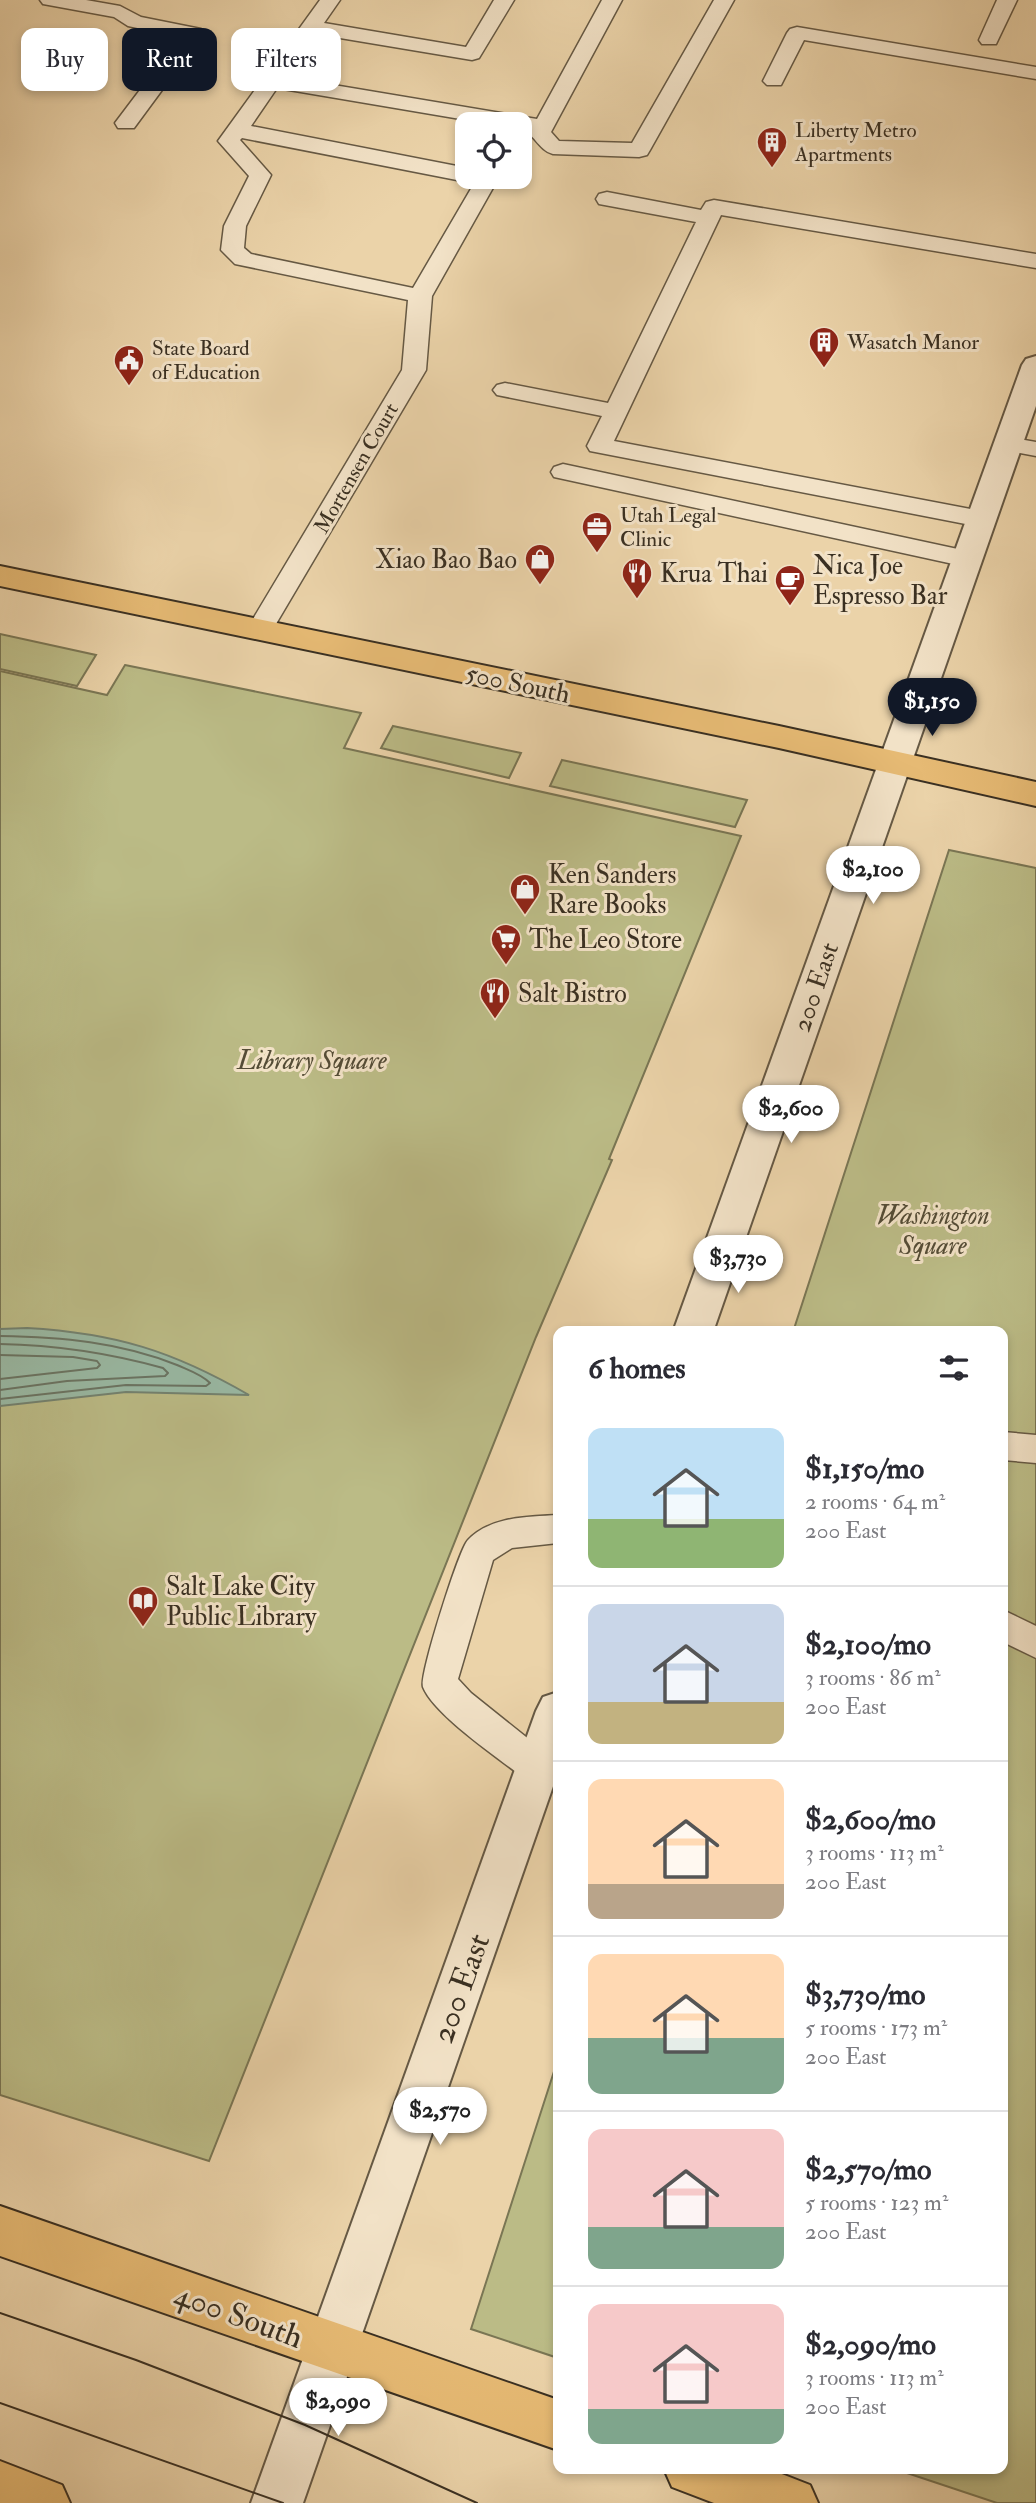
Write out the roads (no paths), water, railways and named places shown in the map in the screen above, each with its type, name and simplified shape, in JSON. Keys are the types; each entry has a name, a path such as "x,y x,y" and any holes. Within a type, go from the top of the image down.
{"main road":[{"name":"500 South","path":"0,576 895,762 1036,794"},
{"name":"400 South","path":"0,2231 332,2349 553,2423"},
{"path":"705,2474 792,2503"},
{"path":"0,2487 44,2503"}],"street":[{"name":"200 East","path":"695,1326 981,519 1022,446 1036,365"},
{"name":"200 East","path":"277,2503 553,1725"}],"lane":[{"path":"50,0 120,12 135,22 194,33 126,123"},
{"path":"330,0 311,27 472,54 504,0"},
{"path":"540,134 612,0"},
{"path":"327,91 533,125 553,148 639,150 724,0"},
{"path":"989,40 1007,0"},
{"path":"774,81 797,33 1036,73"},
{"path":"265,91 229,141 260,176 235,226 232,250 243,259 420,296 481,189"},
{"path":"237,130 455,173"},
{"path":"607,199 709,218"},
{"path":"981,519 599,446 714,207 1036,261"},
{"name":"Mortensen Court","path":"260,629 414,370 420,296"},
{"path":"505,390 616,412"},
{"path":"563,472 967,559"},
{"path":"1008,1446 1036,1449"},
{"path":"538,1768 458,1704 439,1683 444,1655 480,1551 505,1534 553,1529"},
{"path":"1008,1628 1036,1643"}],"water":[{"path":"27,1328 88,1334 142,1347 195,1367 249,1395 126,1392 0,1406 0,1329"}],"tram line":[{"path":"0,2313 136,2360 305,2425 477,2503"},
{"path":"0,2403 283,2503"}],"place":[{"name":"Liberty Metro Apartments","path":"772,169"},
{"name":"Wasatch Manor","path":"824,369"},
{"name":"State Board of Education","path":"129,387"},
{"name":"Utah Legal Clinic","path":"597,554"},
{"name":"Xiao Bao Bao","path":"540,586"},
{"name":"Krua Thai","path":"637,600"},
{"name":"Nica Joe Espresso Bar","path":"790,607"},
{"name":"Ken Sanders Rare Books","path":"525,916"},
{"name":"The Leo Store","path":"506,966"},
{"name":"Salt Bistro","path":"495,1020"},
{"name":"Salt Lake City Public Library","path":"143,1628"}],"park label":[{"name":"Library Square","path":"312,1060"},
{"name":"Washington Square","path":"933,1230"}]}
